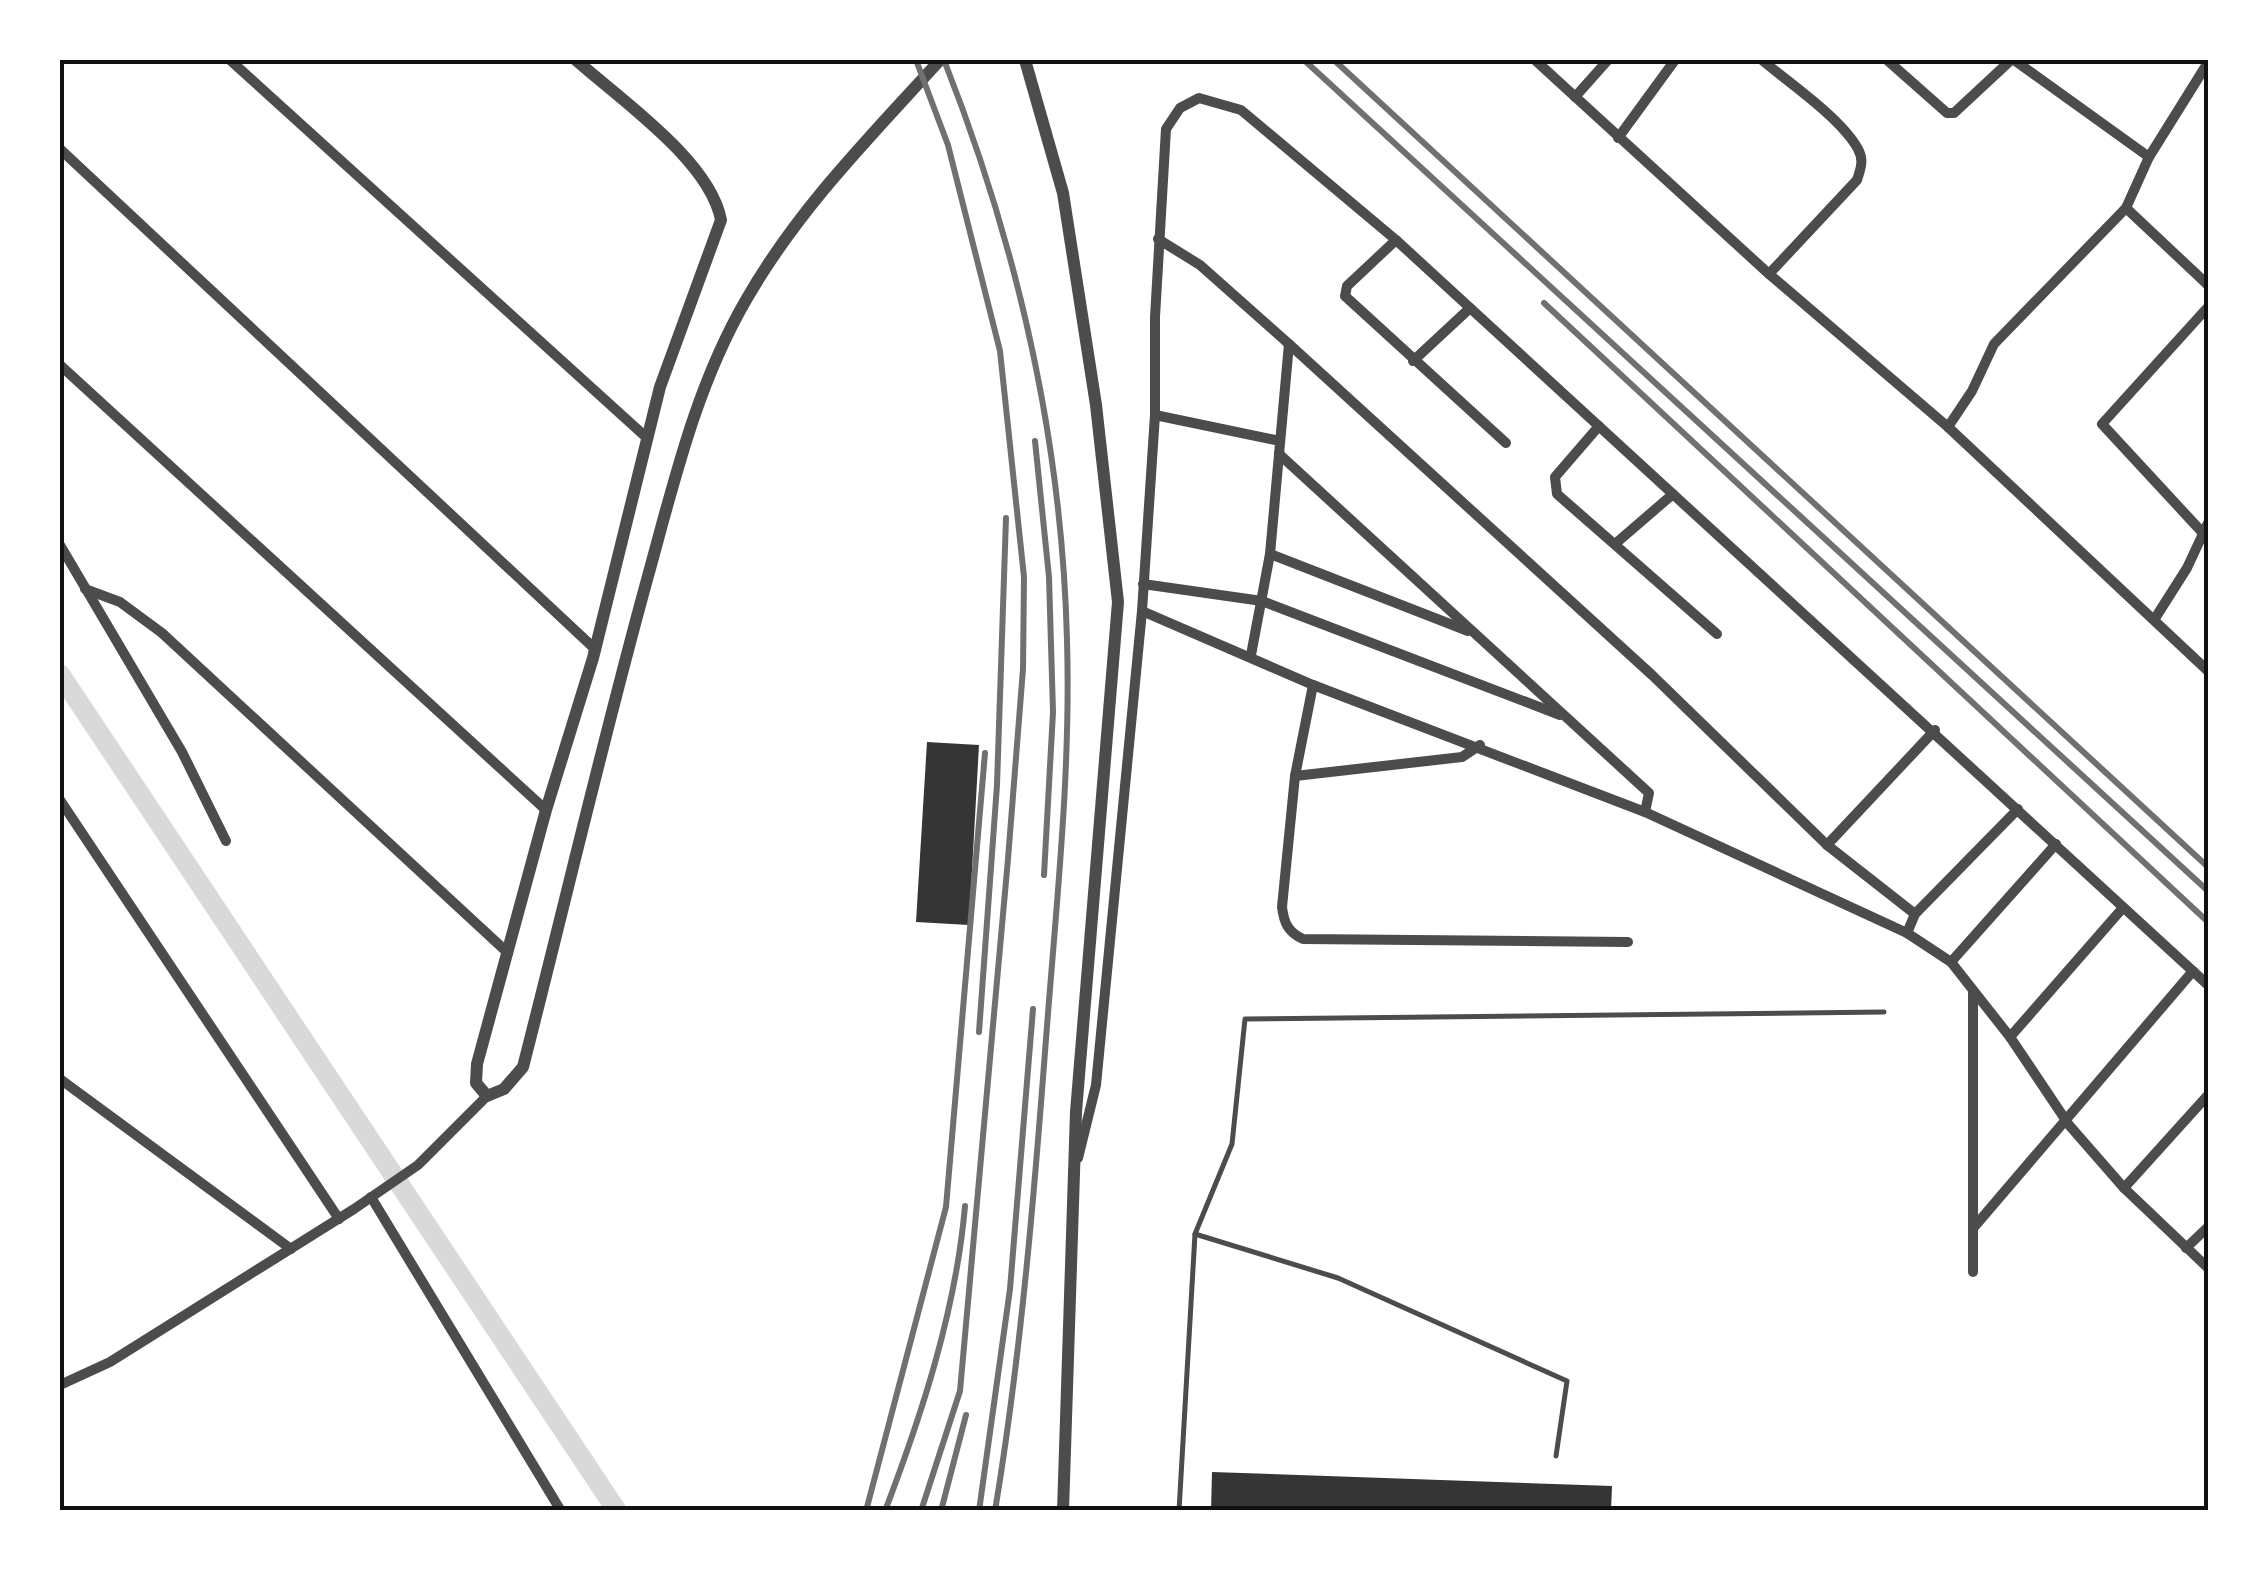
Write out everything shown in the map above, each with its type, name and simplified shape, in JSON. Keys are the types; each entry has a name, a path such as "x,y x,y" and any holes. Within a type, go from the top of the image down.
{"street":[{"path":"230,60 647,438"},
{"path":"488,1096 476,1083 477,1064 546,810 595,649 660,387 721,220 717,198 701,174 576,60"},
{"path":"60,1386 110,1362 385,1188 488,1096 504,1090 523,1066 621,673 692,417 715,360 776,250 812,200 940,60"},
{"path":"1025,60 1062,193 1096,406 1118,602 1074,1175 1062,1511"},
{"path":"1535,60 1769,274 1948,427 2208,670"},
{"path":"1575,98 1608,60"},
{"path":"1618,138 1674,60"},
{"path":"1762,60 1838,126 1858,148 1862,164 1857,180 1769,274"},
{"path":"1887,60 1947,113 1954,113 2013,60 2149,157"},
{"path":"1948,427 1972,392 1994,344 2126,208 2149,157 2206,63"},
{"path":"1074,1175 1096,1085 1142,610 1155,415 1158,240 1166,130 1180,108 1199,98 1241,110 1396,240 1936,730 2122,910 2208,985"},
{"path":"60,149 595,649"},
{"path":"2126,208 2208,286"},
{"path":"1158,240 1200,266 1289,344 1652,674 1827,845 1915,914"},
{"path":"1396,240 1347,286 1345,296 1506,443"},
{"path":"2154,620 2187,568 2204,527 2102,424 2208,307"},
{"path":"1413,361 1470,308"},
{"path":"1250,655 1270,554 1289,344"},
{"path":"60,365 546,810"},
{"path":"1155,415 1280,440"},
{"path":"1599,426 1555,477 1553,486 1717,634"},
{"path":"1279,454 1450,606 1473,633 1649,794 1645,812"},
{"path":"1615,544 1673,494"},
{"path":"60,545 182,752 226,842"},
{"path":"1270,554 1473,633"},
{"path":"1144,584 1262,601 1568,719"},
{"path":"85,588 120,602 162,633 508,953"},
{"path":"1142,610 1312,685 1645,812 1907,933 1950,962 2010,1037 2066,1118 2124,1188 2208,1268"},
{"path":"1312,685 1295,776 1282,907 1286,927 1294,935 1303,939 1628,942"},
{"path":"1827,845 1936,730"},
{"path":"1295,776 1462,757 1480,746"},
{"path":"60,800 339,1219"},
{"path":"1907,933 1915,914 2018,809"},
{"path":"1950,962 2056,844"},
{"path":"2010,1037 2122,910"},
{"path":"1976,1226 2193,971"},
{"path":"1973,989 1973,1272"},
{"path":"60,1079 291,1250"},
{"path":"2124,1188 2208,1095"},
{"path":"371,1197 562,1511"},
{"path":"2186,1248 2208,1226"}],"lane":[{"path":"1179,1511 1195,1234 1232,1144 1245,1019 1884,1012"},
{"path":"1195,1234 1338,1278 1567,1380 1556,1456"}],"building":[{"path":"927,742 979,745 969,925 916,922"},
{"path":"1212,1472 1612,1486 1611,1511 1211,1511"}],"waterway":[{"path":"60,674 617,1511"}],"railway":[{"path":"916,60 948,145 1000,351 1024,577 1023,669 960,1391 921,1511"},
{"path":"944,60 993,201 1031,345 1056,491 1067,640 1065,790 1037,1157 995,1511"},
{"path":"1304,60 2208,891"},
{"path":"1334,60 2208,867"},
{"path":"1544,303 2208,922"},
{"path":"1035,441 1049,577 1053,712 1044,875"},
{"path":"979,1032 997,785 1006,518"},
{"path":"866,1511 946,1207 985,753"},
{"path":"979,1511 1010,1289 1033,1009"},
{"path":"885,1511 936,1361 954,1284 965,1206"},
{"path":"941,1511 966,1415"}]}
